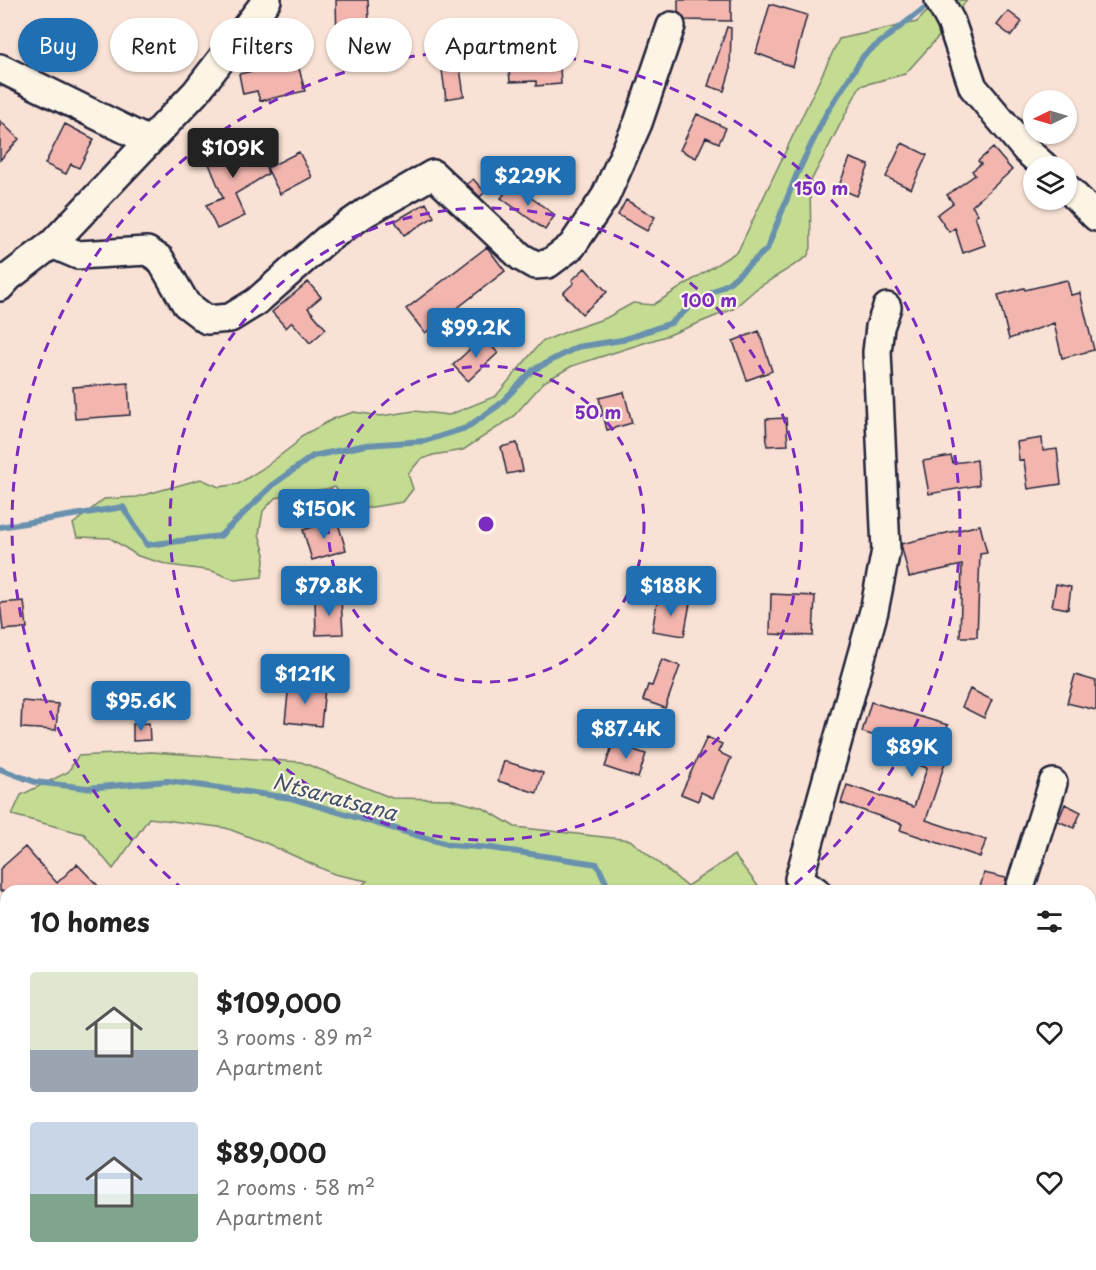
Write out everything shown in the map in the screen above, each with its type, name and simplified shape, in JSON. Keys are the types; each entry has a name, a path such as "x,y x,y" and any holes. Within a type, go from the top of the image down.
{"street":[{"path":"0,287 9,277 52,244 196,92 267,0"},
{"path":"939,0 951,22 973,87 1033,156"},
{"path":"52,244 78,255 147,251 160,259 186,304 207,320 230,318 256,302 326,240 365,213 433,174 521,257 535,265 548,264 572,246 605,197 638,123 671,26"},
{"path":"0,68 149,141"},
{"path":"1077,198 1096,217"},
{"path":"808,885 799,879 874,611 886,550 877,352 880,327 887,307"},
{"path":"1021,885 1053,783"}],"green space":[{"path":"938,0 967,0 905,74 860,86 810,183 811,248 807,257 756,289 733,309 669,335 572,366 544,382 512,418 463,450 433,455 420,460 408,474 413,489 403,502 366,508 351,507 335,487 275,498 263,511 259,534 265,554 262,577 235,580 212,571 169,565 138,556 110,538 77,537 73,524 104,499 137,497 201,479 219,487 238,484 295,444 301,436 335,418 354,412 381,416 414,411 449,415 496,396 541,342 606,318 633,303 653,305 738,251 839,39 917,22"},
{"path":"151,752 301,762 392,798 450,799 483,808 515,827 630,840 686,885 362,885 367,881 334,874 226,828 149,818 113,869 84,834 12,815 21,795 68,772 78,756"},
{"path":"734,855 757,885 689,885"}],"building":[{"path":"336,0 368,0 369,18 336,18"},
{"path":"678,0 731,0 731,21 685,20 678,12"},
{"path":"770,4 807,15 793,67 756,53"},
{"path":"1008,11 1022,22 1011,36 997,25"},
{"path":"727,27 731,28 730,71 724,91 708,86"},
{"path":"300,72 305,91 260,101 257,91 243,94 239,74"},
{"path":"442,72 461,72 464,96 446,99"},
{"path":"509,72 560,72 561,84 536,86 536,81 510,82"},
{"path":"697,114 726,128 719,143 706,137 696,158 680,150"},
{"path":"0,121 19,139 0,160"},
{"path":"65,124 94,139 79,168 71,164 66,174 45,164"},
{"path":"242,140 245,154 262,150 268,174 235,194 245,216 217,229 206,205 223,198 205,154 226,146 226,144"},
{"path":"902,143 927,155 911,189 886,177"},
{"path":"993,148 1012,170 972,206 978,214 975,216 985,245 963,253 955,228 949,232 937,215 953,203 947,195 975,175 972,171 981,164 978,161"},
{"path":"299,152 312,177 280,194 267,168"},
{"path":"850,158 869,165 857,196 838,188"},
{"path":"473,179 485,192 480,197 467,184"},
{"path":"512,184 555,215 545,230 501,198"},
{"path":"626,200 655,217 647,231 618,215"},
{"path":"426,203 434,217 404,235 395,221"},
{"path":"487,247 505,271 425,333 406,309"},
{"path":"585,268 607,292 582,314 563,293 574,283 572,280"},
{"path":"1067,280 1071,295 1080,293 1094,350 1062,358 1054,323 1009,339 998,295"},
{"path":"308,282 321,297 308,308 326,329 310,343 292,322 286,328 272,312"},
{"path":"759,331 772,371 747,380 733,341"},
{"path":"483,337 498,353 468,381 453,365"},
{"path":"128,383 130,415 75,419 73,387"},
{"path":"624,392 632,423 607,430 599,398"},
{"path":"786,418 788,445 767,446 766,419"},
{"path":"1042,438 1043,451 1057,449 1061,484 1028,489 1024,461 1019,460 1017,442"},
{"path":"517,443 523,471 507,474 501,447"},
{"path":"951,456 953,463 977,460 979,485 929,494 923,461"},
{"path":"337,520 346,550 312,560 303,530"},
{"path":"980,525 987,553 980,554 977,637 960,637 962,565 909,577 901,544"},
{"path":"1056,584 1071,587 1068,609 1052,606"},
{"path":"771,594 815,596 813,636 770,634"},
{"path":"658,597 690,603 684,636 652,631"},
{"path":"341,599 343,634 316,635 315,600"},
{"path":"24,601 27,628 3,630 0,603"},
{"path":"662,659 680,666 665,708 643,700 648,685 652,686"},
{"path":"1075,675 1096,681 1096,710 1067,703"},
{"path":"289,684 325,688 321,726 285,722"},
{"path":"970,689 992,700 984,718 962,707"},
{"path":"22,701 58,704 56,730 21,728"},
{"path":"871,702 948,725 939,755 947,757 926,820 986,840 980,857 900,830 902,824 841,803 847,785 914,807 927,768 913,763 918,749 862,732"},
{"path":"149,723 150,740 133,741 133,724"},
{"path":"707,737 722,744 718,752 731,758 713,798 701,792 698,801 681,794"},
{"path":"613,743 646,754 638,778 605,767"},
{"path":"504,761 543,773 537,793 498,781"},
{"path":"1065,804 1081,812 1074,828 1058,821"},
{"path":"25,847 57,883 77,864 97,885 0,885 0,869"},
{"path":"984,873 1006,878 1005,885 981,885"}],"waterway":[{"path":"0,527 123,507 147,545 220,536 275,483 313,456 366,445 425,441 466,428 499,405 533,370 577,347 622,340 671,323 692,305 730,282 767,249 796,176 826,114 864,55 932,2"},
{"name":"Ntsaratsana","path":"0,769 35,782 87,788 168,781 291,798 450,845 491,848 597,864 607,885"}]}
